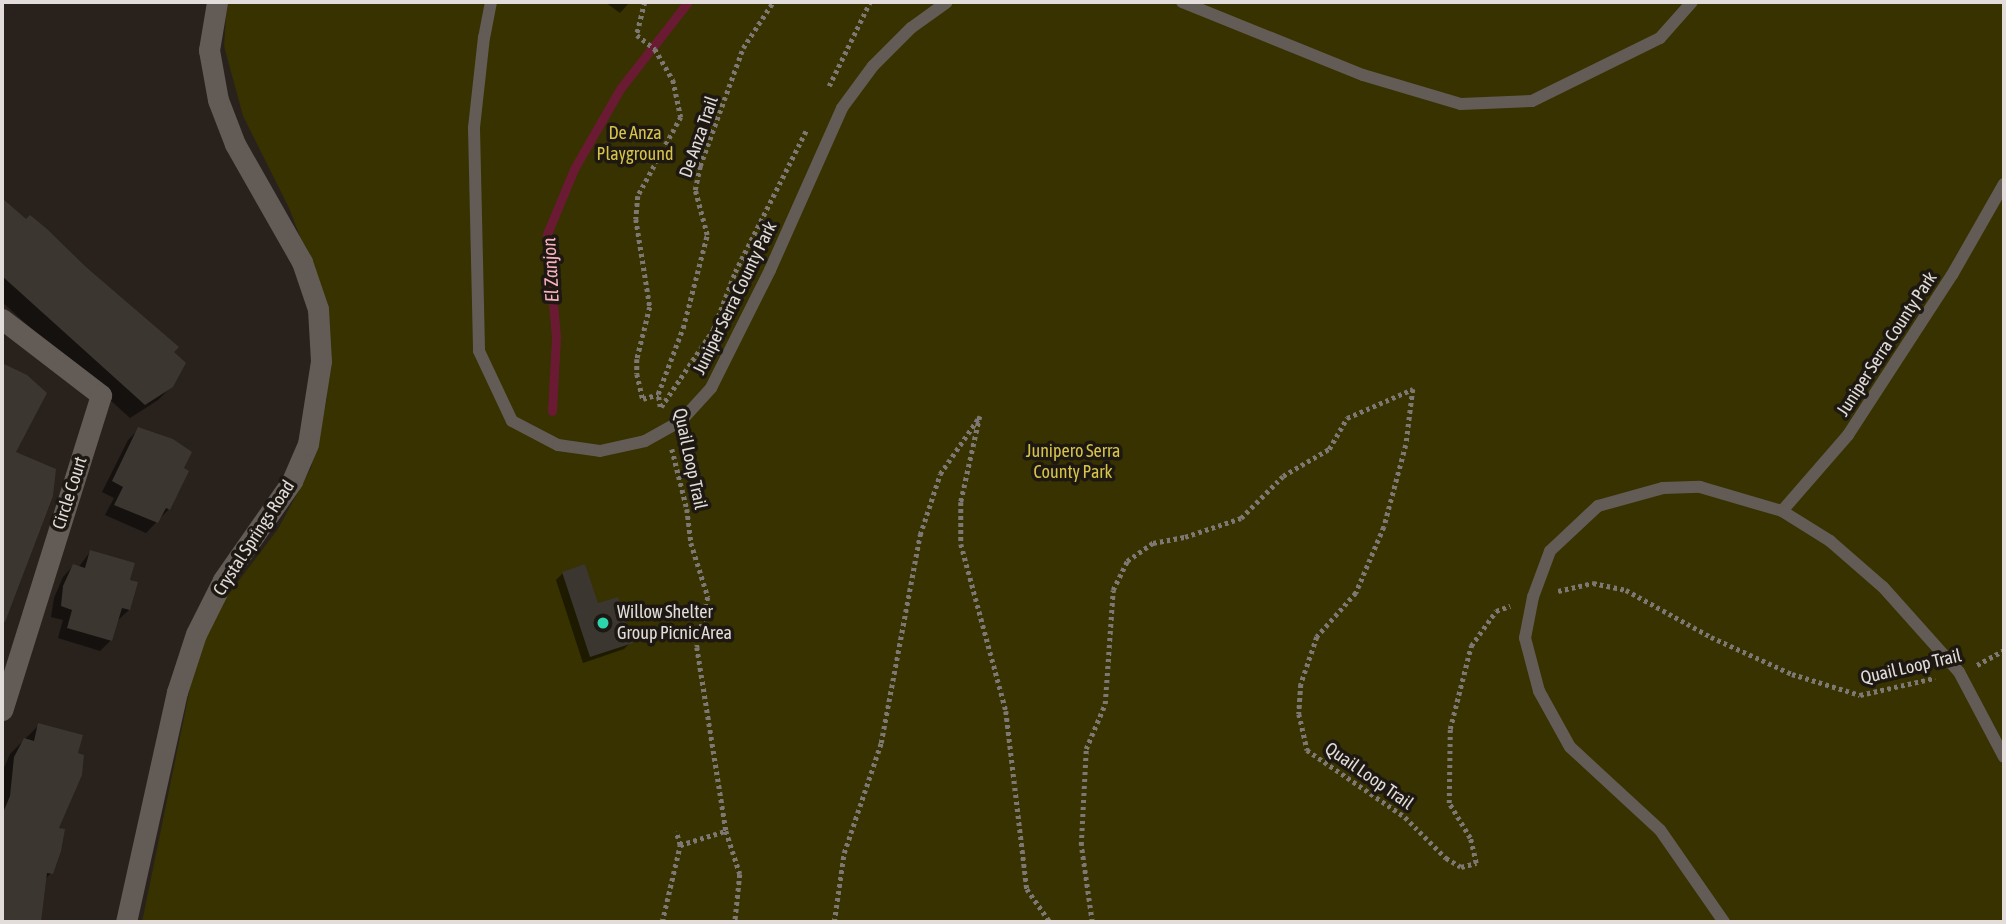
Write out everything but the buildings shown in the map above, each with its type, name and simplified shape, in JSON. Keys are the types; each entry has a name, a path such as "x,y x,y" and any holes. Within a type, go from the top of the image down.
{"street":[{"name":"Crystal Springs Road","path":"126,922 177,692 196,634 223,580 297,469 308,444 321,361 318,309 302,261 235,144 218,100 209,50 217,2"},
{"name":"Circle Court","path":"2,319 101,395 2,710"}],"lane":[{"name":"Juniper Serra County Park","path":"491,2 484,37 474,128 479,351 512,421 558,445 600,451 645,442 681,421 711,388 770,270 842,108 873,66 911,28 947,2"},
{"path":"1182,2 1363,75 1461,104 1532,100 1660,38 1692,2"},
{"name":"Juniper Serra County Park","path":"1782,510 1848,435 1952,275 2004,184"},
{"path":"1724,922 1660,830 1570,747 1539,691 1525,638 1533,597 1550,551 1598,506 1663,488 1700,487 1782,510 1830,541 1883,587 1959,672 2004,757"}],"path":[{"path":"645,2 638,35 655,49 673,80 681,117 638,196 636,219 650,307 637,374 643,399 657,394 660,408"},
{"name":"De Anza Trail","path":"657,394 683,328 707,235 695,190 700,166 743,48 773,2"},
{"path":"828,90 870,2"},
{"name":"Quail Loop Trail","path":"735,922 740,874 726,831 697,647 708,597 691,542 687,509 660,408 713,330 736,272 808,126"},
{"name":"Quail Loop Trail","path":"1092,922 1081,845 1086,749 1105,704 1113,590 1127,561 1153,543 1185,537 1241,518 1283,476 1329,449 1348,418 1413,389 1406,445 1384,527 1356,593 1317,637 1301,684 1299,714 1307,750 1405,817 1446,858 1461,867 1476,863 1470,838 1449,803 1450,729 1471,646 1496,611 1533,597 1593,583 1626,590 1711,637 1792,674 1860,695 1959,672 2004,650"},
{"path":"834,922 844,853 881,743 920,535 940,474 980,416 961,502 961,544 1006,711 1027,889 1050,922"},
{"path":"680,845 726,831"},
{"path":"662,922 680,845 676,832"}],"green space":[{"name":"Junipero Serra County Park","path":"227,2 2004,2 2004,922 142,922 192,678 211,617 278,529 311,468 327,398 328,335 320,289 289,208 243,116 224,46"}],"waterway":[{"name":"El Zanjon","path":"552,411 556,337 547,234 574,169 620,89 688,2"}],"place":[{"name":"Willow Shelter Group Picnic Area","path":"603,623"}],"park label":[{"name":"De Anza Playground","path":"635,144"}]}
